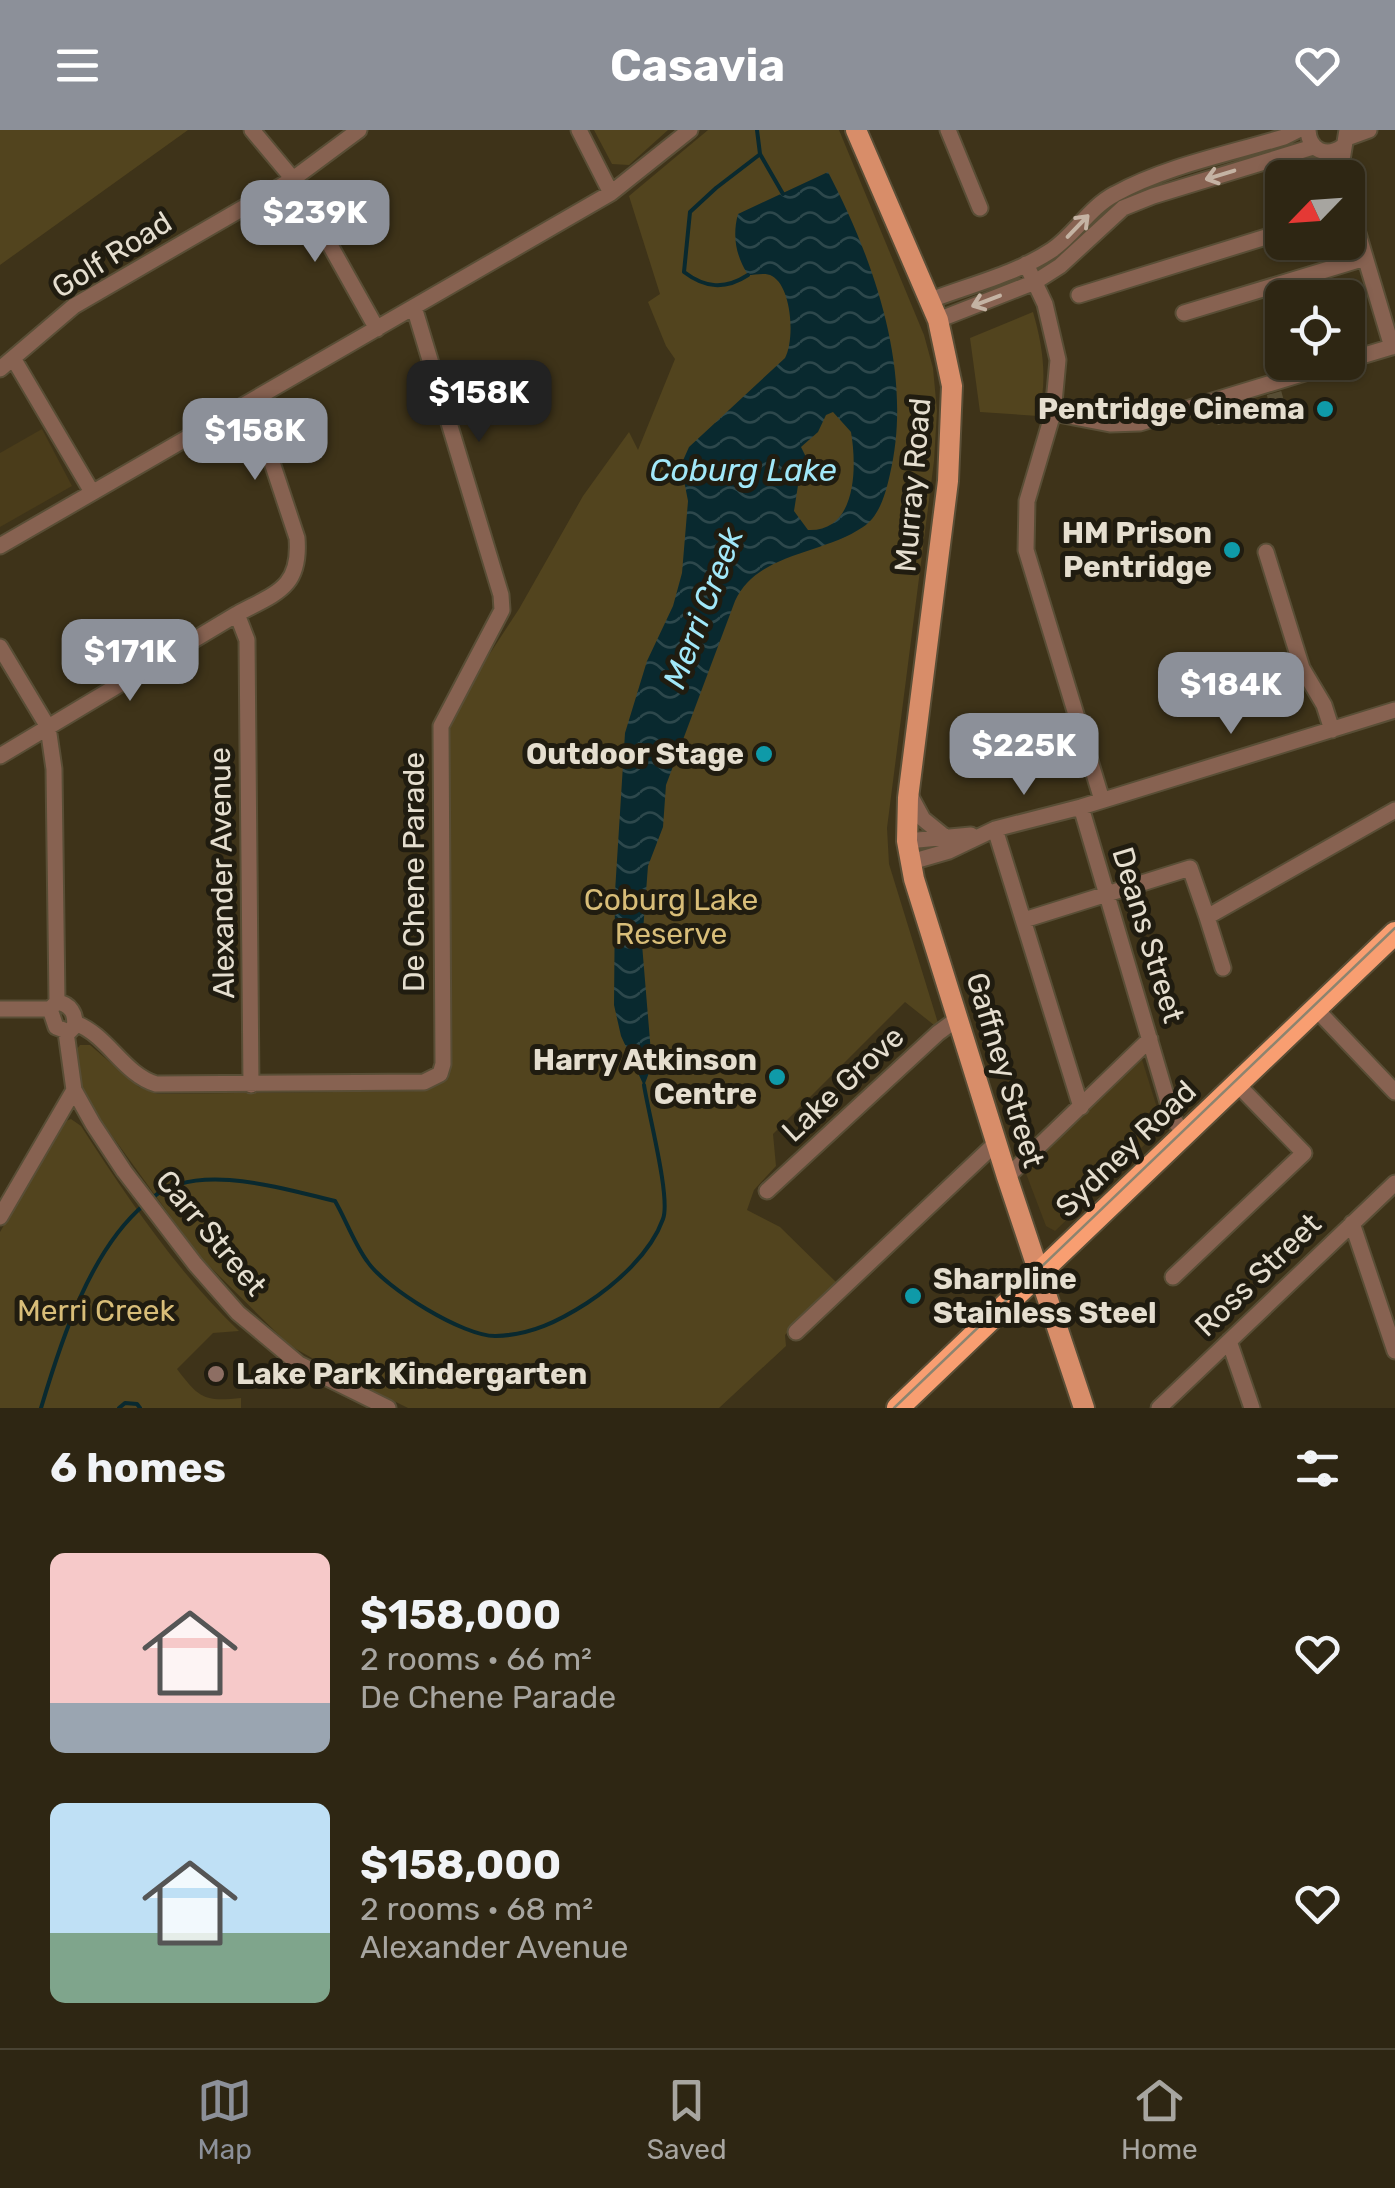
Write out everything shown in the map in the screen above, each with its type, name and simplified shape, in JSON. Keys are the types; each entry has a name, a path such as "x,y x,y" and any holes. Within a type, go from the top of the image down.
{"highway":[{"name":"Sydney Road","path":"898,1408 1395,933"}],"main road":[{"name":"Murray Road","path":"856,130 934,310 952,386 948,480 909,792 909,852"},
{"name":"Gaffney Street","path":"909,852 996,1143 1084,1408"}],"street":[{"path":"252,130 292,179 376,329"},
{"name":"Golf Road","path":"7,363 74,306 292,179 358,130"},
{"path":"579,130 610,193"},
{"path":"0,546 610,193 690,130"},
{"path":"948,130 980,208"},
{"path":"934,310 1026,264 1070,235 1118,192 1148,178 1298,130"},
{"path":"1308,130 1328,160"},
{"path":"934,310 1034,282 1060,266 1123,208 1369,130"},
{"path":"1079,295 1265,237"},
{"path":"1365,258 1393,346 1365,355"},
{"path":"1184,313 1359,260"},
{"path":"1026,264 1049,316 1058,360 1053,413 1027,501 1026,550 1102,800"},
{"name":"De Chene Parade","path":"71,1027 88,1028 144,1080 156,1084 424,1082 440,1074 444,1064 440,726 502,610 501,595 414,308"},
{"path":"7,363 92,492"},
{"path":"1053,413 1125,425 1220,405 1297,380"},
{"path":"0,756 291,581 298,556 297,538 252,402"},
{"path":"1266,552 1302,668 1324,706 1332,730"},
{"name":"Alexander Avenue","path":"237,614 247,640 251,1085"},
{"path":"0,647 48,727 54,769 53,1006 56,1027 71,1027"},
{"path":"909,852 944,836 988,832 1080,807 1395,710"},
{"path":"909,792 923,819 944,836"},
{"name":"Deans Street","path":"1080,807 1173,1119 1185,1134"},
{"path":"1206,918 1395,810"},
{"path":"909,852 948,851 988,832"},
{"path":"988,832 1024,920 1081,1108"},
{"path":"1024,920 1190,868 1223,968"},
{"path":"0,1009 53,1006"},
{"path":"1316,1008 1395,1092"},
{"name":"Lake Grove","path":"767,1191 957,1019"},
{"name":"Carr Street","path":"71,1027 74,1090 124,1171 175,1238 238,1313 299,1364 388,1408"},
{"path":"1007,1177 1150,1039"},
{"path":"1173,1277 1304,1153 1237,1084"},
{"path":"0,1217 6,1192 74,1090"},
{"path":"796,1332 996,1143"},
{"name":"Ross Street","path":"1159,1408 1395,1183"},
{"path":"1352,1223 1395,1351"},
{"path":"1230,1341 1252,1408"}],"shaded area":[{"path":"42,429 72,486 0,527 0,453"},
{"path":"1139,1050 1163,1127 1055,1231 1046,1226 1022,1163"}],"green space":[{"path":"0,130 188,130 0,265"},
{"path":"594,130 668,130 629,165 612,164"},
{"name":"Coburg Lake Reserve","path":"708,130 839,130 924,335 933,368 937,411 934,461 887,828 889,864 938,1023 934,1025 905,1002 773,1134 776,1166 754,1190 747,1210 780,1227 836,1282 785,1335 786,1346 719,1408 408,1408 289,1345 200,1257 86,1100 73,1054 80,1045 90,1045 139,1087 157,1094 418,1091 445,1080 450,1065 447,719 519,609 583,496 629,432 638,450 675,359 648,302 660,294 629,196"},
{"path":"1033,312 1043,364 1038,416 980,412 970,338"},
{"name":"Merri Creek","path":"71,1119 81,1126 174,1259 239,1331 213,1333 177,1369 203,1396 241,1398 241,1408 0,1408 0,1232 63,1122"}],"water":[{"name":"Coburg Lake","path":"828,172 860,242 885,318 897,397 896,436 884,496 869,522 847,536 775,563 745,585 735,601 666,785 663,827 648,866 642,944 652,1065 644,1086 621,1036 614,1005 615,892 625,733 647,661 673,606 682,573 688,501 681,465 689,447 785,358 790,339 788,302 779,282 767,274 748,275 741,261 735,238 738,214","holes":["833,412 851,432 853,479 845,509 824,528 808,530 794,511 799,479 809,463 801,447 818,432 826,415"]}],"waterway":[{"name":"Merri Creek","path":"757,130 760,154 783,194"},
{"path":"748,275 715,285 684,272 690,212 759,155"},
{"name":"Merri Creek","path":"152,1198 170,1187 216,1180 266,1185 335,1201 367,1261 407,1297 446,1320 482,1334 521,1333 555,1321 598,1295 631,1267 657,1232 665,1208 664,1193 644,1085"},
{"name":"Merri Creek","path":"41,1408 68,1326 93,1271 108,1246 145,1204"},
{"path":"119,1408 125,1403 140,1408"}],"tunnel":[{"path":"1274,393 1278,407"},
{"path":"1221,409 1225,423"}],"tram line":[{"path":"894,1408 1395,928"}],"place":[{"name":"Pentridge Cinema","path":"1325,409"},
{"name":"HM Prison Pentridge","path":"1232,550"},
{"name":"Outdoor Stage","path":"764,754"},
{"name":"Harry Atkinson Centre","path":"777,1077"},
{"name":"Sharpline Stainless Steel","path":"913,1296"},
{"name":"Lake Park Kindergarten","path":"216,1374"}]}
